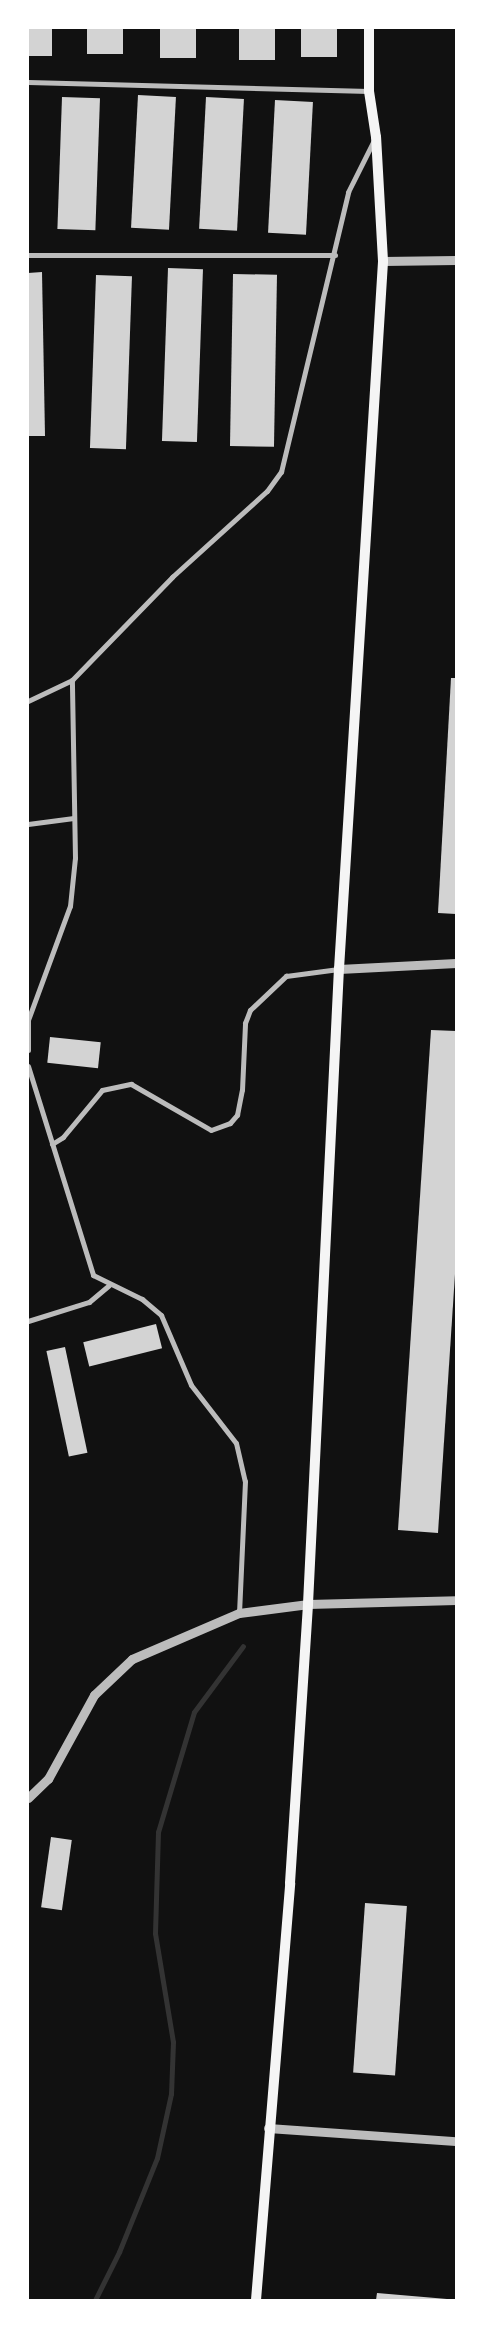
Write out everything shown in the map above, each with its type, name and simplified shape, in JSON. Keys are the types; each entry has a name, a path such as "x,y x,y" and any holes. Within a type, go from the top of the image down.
{"main road":[{"path":"256,2300 268,2128 290,1883 308,1604 339,969 383,261 376,138 370,91 370,28"}],"street":[{"path":"28,82 370,91"},
{"path":"28,701 72,680 172,577 267,491 281,472 335,255 348,192 376,138"},
{"path":"28,255 335,255"},
{"path":"383,261 456,260"},
{"path":"28,1050 28,1020 70,906 74,858 72,680"},
{"path":"28,824 74,818"},
{"path":"52,1144 63,1137 102,1090 131,1084 211,1130 230,1123 237,1115 242,1090 245,1024 250,1010 286,976 339,969 456,963"},
{"path":"28,1066 93,1275 109,1285 142,1299 161,1316 191,1385 236,1443 245,1481 239,1614"},
{"path":"28,1321 89,1302 109,1285"},
{"path":"28,1798 48,1779 94,1695 132,1659 239,1614 308,1604 456,1600"},
{"path":"268,2128 456,2141"}],"building":[{"path":"28,28 52,28 52,56 28,56"},
{"path":"87,28 123,28 123,54 87,54"},
{"path":"160,28 196,28 196,58 160,58"},
{"path":"239,28 275,28 275,60 239,60"},
{"path":"301,28 337,28 337,57 301,57"},
{"path":"138,95 176,97 169,230 131,228"},
{"path":"62,97 100,98 95,230 57,229"},
{"path":"206,97 244,99 237,231 199,229"},
{"path":"275,100 313,102 306,235 268,233"},
{"path":"168,268 203,269 197,442 162,441"},
{"path":"42,272 45,436 28,436 28,273"},
{"path":"233,274 277,275 274,447 230,446"},
{"path":"96,275 132,276 126,449 90,448"},
{"path":"451,678 456,678 456,914 438,913"},
{"path":"431,1030 456,1031 456,1259 438,1533 398,1530"},
{"path":"50,1037 101,1042 98,1068 47,1063"},
{"path":"156,1324 162,1348 89,1366 83,1342"},
{"path":"65,1347 87,1453 69,1457 46,1351"},
{"path":"51,1837 72,1840 62,1910 41,1907"},
{"path":"365,1903 407,1906 395,2076 353,2073"},
{"path":"377,2293 447,2299 447,2300 376,2300"}],"waterway":[{"path":"95,2300 119,2252 157,2158 171,2094 173,2042 155,1933 158,1832 194,1712 243,1646"}]}
